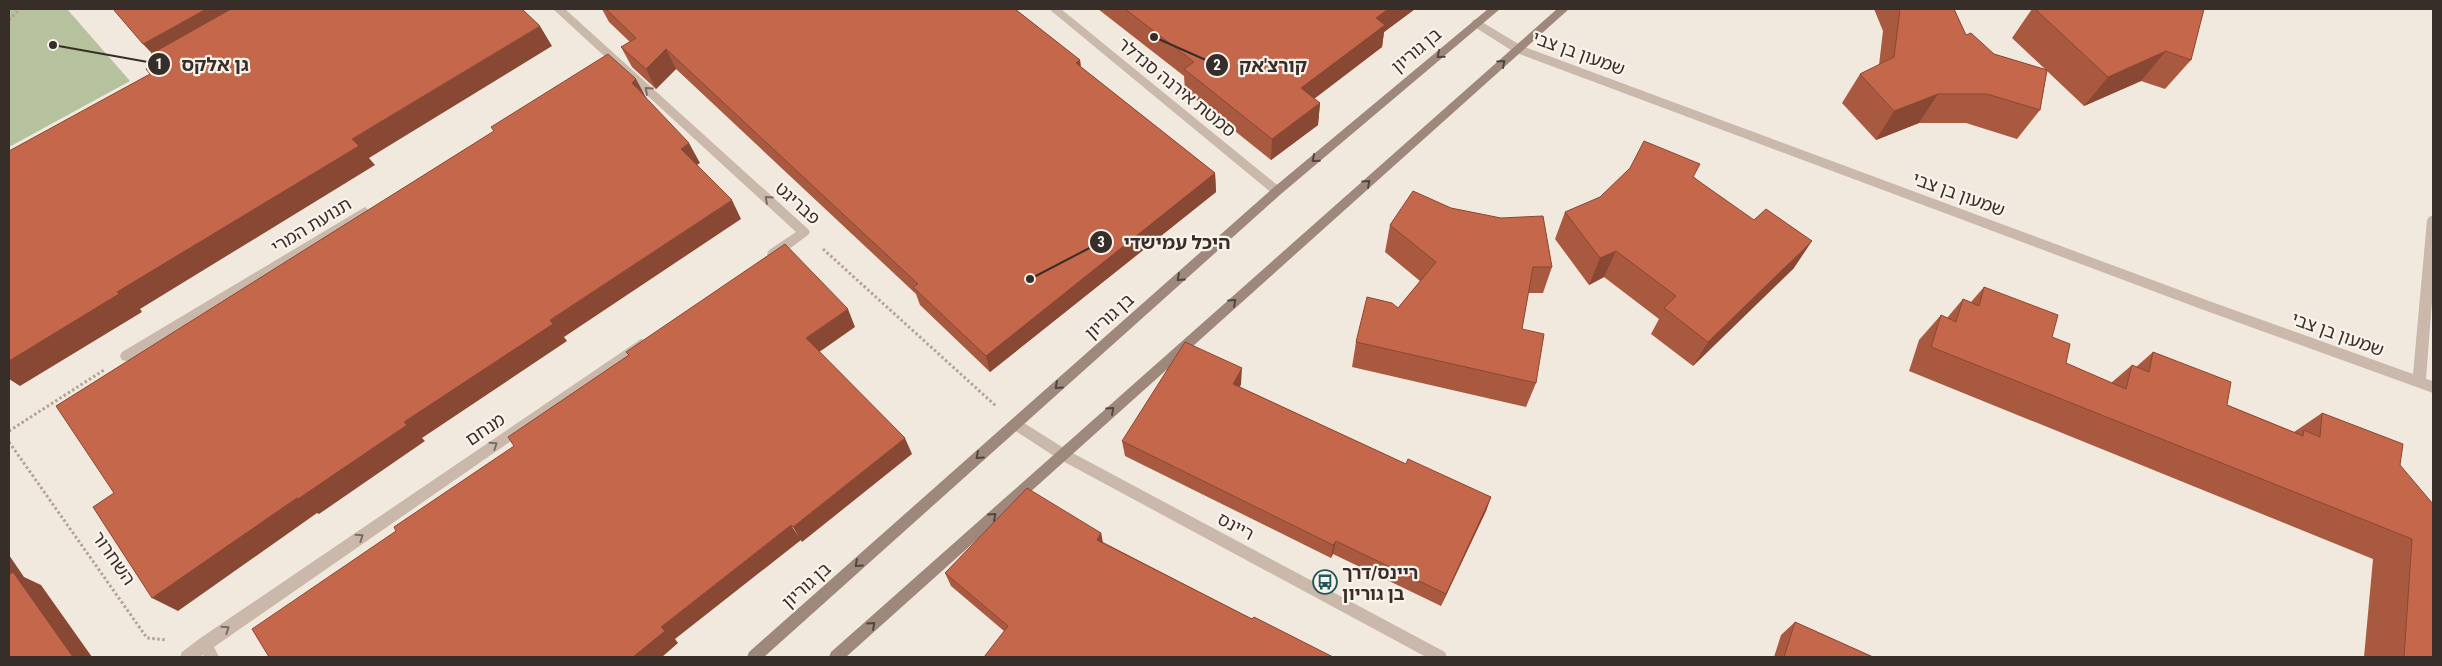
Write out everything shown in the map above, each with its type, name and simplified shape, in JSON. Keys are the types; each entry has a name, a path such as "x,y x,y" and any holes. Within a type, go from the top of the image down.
{"main road":[{"name":"בן גוריון","path":"754,657 1278,191 1495,9"},
{"path":"836,657 1564,9"}],"street":[{"name":"פבריגט","path":"558,9 612,64 804,232"},
{"name":"סמטת אירנה סנדלר","path":"1054,9 1278,191"},
{"name":"שמעון בן צבי","path":"1477,23 1518,49 2187,298 2433,386"},
{"name":"תנועת המרי","path":"126,356 380,204"},
{"path":"2419,382 2433,220"},
{"path":"763,260 804,232"},
{"name":"מנחם","path":"187,657 656,334"},
{"name":"ריינס","path":"1016,424 1062,454 1440,657"},
{"path":"204,644 212,657"}],"path":[{"path":"9,20 20,9"},
{"name":"פבריגט","path":"804,232 1016,424"},
{"path":"9,430 126,356"},
{"name":"השחרור","path":"9,442 147,638 204,644"}],"green space":[{"path":"9,9 67,9 130,81 9,147"}],"building":[{"path":"113,9 206,9 143,44"},
{"path":"231,9 522,9 540,26 352,139 359,146 117,292 119,294 9,361 9,151 150,74 146,69 158,63 151,54"},
{"path":"606,9 1015,9 1080,60 1076,63 1215,173 986,356 913,287 918,284 666,49 646,69 621,47 636,38"},
{"path":"1125,9 1388,9 1376,18 1385,25 1301,88 1320,103 1272,139 1184,69 1194,62"},
{"path":"1900,9 1954,9 1966,35 1971,33 1994,54 2047,70 2040,110 1987,94 1938,94 1894,111 1860,74 1894,57"},
{"path":"2035,9 2204,9 2191,60 2166,51 2108,77"},
{"path":"608,54 636,79 632,83 689,143 681,149 732,200 550,320 553,324 404,422 407,425 152,598 93,507 114,493 56,406 494,131 491,127"},
{"path":"1644,141 1700,164 1693,177 1754,220 1766,209 1812,241 1708,342 1664,308 1676,296 1616,251 1600,258 1565,212 1600,197 1630,168"},
{"path":"1413,191 1451,208 1501,218 1543,216 1552,267 1533,267 1522,329 1544,334 1536,383 1356,342 1367,297 1392,303 1398,308 1436,262 1390,225"},
{"path":"785,244 848,309 806,338 905,438 793,527 791,525 661,627 665,631 633,657 269,657 252,629 396,531 394,527 514,446 508,437 629,355 626,352"},
{"path":"1984,287 2058,315 2052,337 2070,344 2066,363 2126,389 2132,365 2149,372 2153,352 2231,382 2227,405 2303,436 2304,430 2320,437 2322,413 2403,444 2400,465 2433,504 2433,657 2404,657 2412,539 1931,347 1941,315 1956,322 1963,299 1979,306"},
{"path":"1185,342 1242,368 1233,384 1406,464 1408,459 1491,497 1446,594 1336,541 1333,545 1122,441"},
{"path":"1027,488 1101,533 1097,540 1252,619 1254,617 1333,657 984,657 1008,626 945,573"},
{"path":"13,572 73,657 9,657 9,575"},
{"path":"1795,622 1873,657 1784,657"}],"place":[{"name":"קורצ'אק","path":"1154,37"},
{"name":"גן אלקס","path":"53,45"},
{"name":"היכל עמישדי","path":"1030,279"},
{"name":"ריינס/דרך בן גוריון","path":"1325,582"}]}
